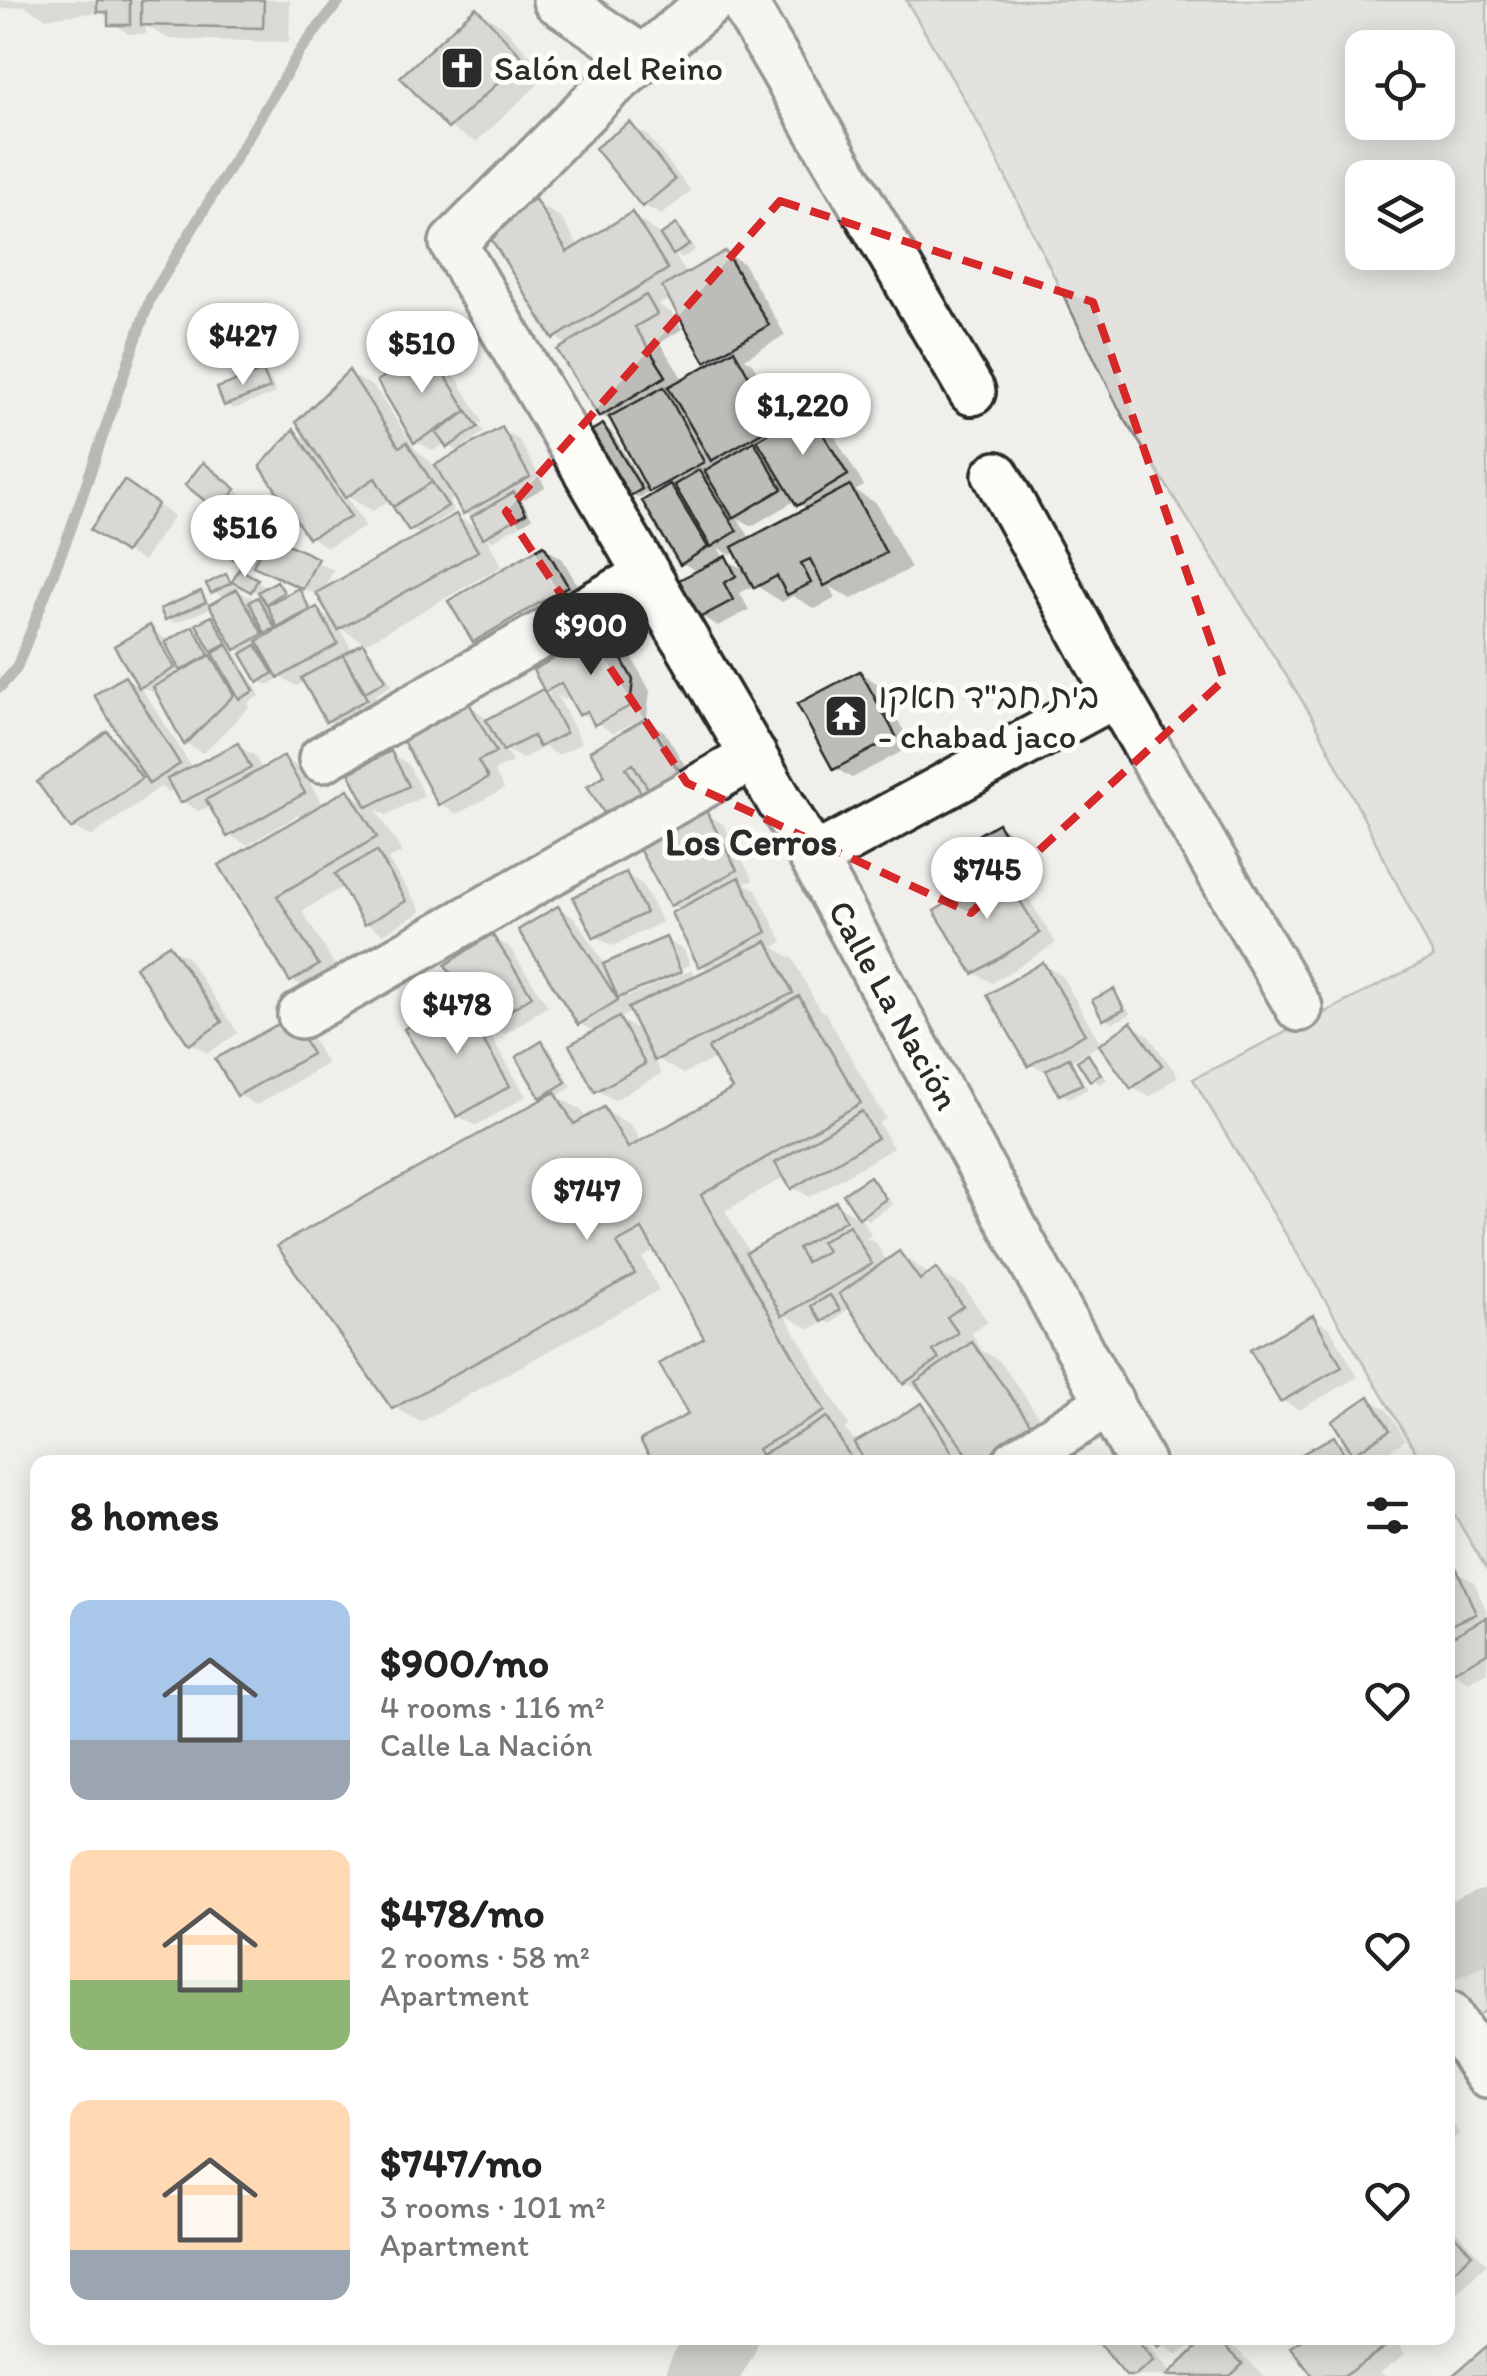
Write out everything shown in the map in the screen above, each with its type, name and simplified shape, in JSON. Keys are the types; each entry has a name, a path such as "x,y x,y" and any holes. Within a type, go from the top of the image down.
{"street":[{"path":"556,0 642,58 714,0"},
{"path":"742,0 972,392"},
{"name":"Calle La Nación","path":"642,58 454,243 813,858 1137,1455"},
{"path":"996,475 1116,694 1299,1008"},
{"path":"322,759 647,576"},
{"path":"813,858 1116,694"},
{"path":"302,1015 754,756"},
{"path":"1027,1455 1110,1402"},
{"path":"1455,2025 1487,2074"}],"highlighted area":[{"path":"780,201 1093,302 1224,680 971,913 687,783 506,512"}],"shaded area":[{"path":"906,0 1487,0 1487,1570 1455,1516 1455,1455 1418,1455 1193,1079 1434,957 1313,718 1122,415 984,133"},
{"path":"1487,1924 1487,2010 1455,2029 1455,1940"}],"building":[{"path":"97,0 130,0 130,25 108,25 108,12 97,12"},
{"path":"141,0 264,0 263,28 141,25"},
{"name":"Salón del Reino","path":"476,7 524,59 448,129 400,77"},
{"path":"630,122 675,180 642,207 595,148"},
{"path":"535,199 567,252 632,212 668,269 553,339 485,229"},
{"path":"676,224 689,245 673,255 660,235"},
{"path":"725,251 769,325 705,362 662,287"},
{"path":"646,295 657,314 635,327 666,376 599,417 557,350"},
{"path":"429,349 467,411 414,443 377,381"},
{"path":"734,350 776,424 711,461 668,387"},
{"path":"349,370 399,447 407,442 432,482 393,507 375,478 345,498 296,422"},
{"path":"263,371 270,388 224,406 217,388"},
{"path":"664,387 704,462 649,492 609,417"},
{"path":"808,409 848,475 797,506 757,440"},
{"path":"467,411 478,427 447,448 436,433"},
{"path":"603,424 642,489 630,496 591,431"},
{"path":"502,427 530,477 463,514 435,465"},
{"path":"294,429 351,517 308,538 260,466"},
{"path":"754,441 782,489 733,518 704,471"},
{"path":"203,462 236,489 218,511 185,485"},
{"path":"699,470 737,531 711,547 674,485"},
{"path":"124,480 158,504 125,553 90,530"},
{"path":"432,482 448,506 409,531 393,507"},
{"path":"670,484 708,547 680,565 642,501"},
{"path":"850,485 886,553 824,586 810,559 801,563 811,583 787,595 777,576 754,588 732,547"},
{"path":"514,492 526,513 483,538 471,517"},
{"path":"231,510 262,535 239,563 208,538"},
{"path":"456,514 478,551 338,630 316,593"},
{"path":"268,535 318,558 303,589 253,566"},
{"path":"544,545 568,586 473,642 448,601"},
{"path":"726,556 736,576 724,583 733,600 699,618 679,580"},
{"path":"239,569 258,579 251,592 232,582"},
{"path":"226,574 231,583 211,593 206,584"},
{"path":"277,581 284,592 266,604 258,592"},
{"path":"299,588 310,610 277,627 267,605"},
{"path":"237,589 263,634 235,650 209,605"},
{"path":"201,591 206,602 165,620 160,609"},
{"path":"258,597 275,628 265,633 249,602"},
{"path":"317,607 338,644 278,678 257,641"},
{"path":"212,616 227,643 211,651 196,624"},
{"path":"150,625 175,668 139,688 114,646"},
{"path":"193,626 209,655 180,671 165,642"},
{"path":"606,630 633,680 630,706 594,725 587,711 579,715 561,683 545,692 533,670"},
{"path":"363,643 386,680 365,692 343,655"},
{"path":"228,645 254,691 239,699 213,653"},
{"path":"256,645 273,673 258,683 241,654"},
{"path":"211,655 234,695 184,745 153,687"},
{"path":"343,655 367,699 326,722 301,678"},
{"path":"860,671 896,736 833,770 797,704"},
{"path":"125,676 180,764 149,784 94,695"},
{"path":"543,689 566,733 539,747 533,736 503,751 486,720"},
{"path":"468,701 496,752 478,761 488,778 438,805 401,737"},
{"path":"646,718 679,772 649,790 633,764 626,768 642,794 606,816 587,786 605,775 590,751"},
{"path":"107,731 142,778 71,829 37,782"},
{"path":"238,743 251,768 180,803 167,779"},
{"path":"391,751 409,786 367,807 349,773"},
{"path":"284,756 305,793 227,837 206,800"},
{"path":"348,789 377,837 277,896 319,965 290,982 219,865"},
{"path":"706,811 737,870 670,906 638,847"},
{"path":"998,823 1016,853 965,884 946,854"},
{"path":"377,851 406,901 364,925 335,874"},
{"path":"1001,870 1040,933 973,974 934,911"},
{"path":"626,872 646,913 594,938 573,897"},
{"path":"739,877 767,932 699,967 671,913"},
{"path":"558,906 618,1000 578,1025 518,930"},
{"path":"492,934 532,996 486,1026 445,965"},
{"path":"666,937 681,972 618,998 603,964"},
{"path":"767,941 793,993 654,1061 628,1008"},
{"path":"169,944 222,1022 189,1045 135,967"},
{"path":"1043,962 1085,1034 1028,1066 987,995"},
{"path":"1114,989 1124,1010 1103,1020 1092,1000"},
{"path":"799,996 861,1103 701,1195 825,1411 758,1449 761,1455 649,1455 640,1440 688,1414 659,1364 704,1338 642,1229 617,1243 635,1274 392,1409 277,1246 555,1092 574,1124 604,1107 628,1148 732,1089 708,1048"},
{"path":"458,997 510,1086 457,1117 404,1029"},
{"path":"291,1017 312,1054 237,1096 215,1059"},
{"path":"619,1017 645,1064 595,1092 569,1045"},
{"path":"1131,1022 1162,1065 1131,1089 1099,1045"},
{"path":"542,1041 566,1082 540,1098 516,1057"},
{"path":"1088,1054 1101,1074 1090,1081 1077,1061"},
{"path":"1069,1058 1082,1084 1059,1095 1046,1070"},
{"path":"862,1111 877,1138 791,1189 775,1163"},
{"path":"870,1176 886,1199 859,1218 843,1194"},
{"path":"836,1201 846,1220 798,1248 806,1262 827,1251 821,1242 849,1225 872,1264 782,1316 746,1253"},
{"path":"899,1251 920,1280 936,1268 963,1306 947,1317 958,1333 933,1351 939,1359 903,1384 839,1294"},
{"path":"830,1295 840,1310 822,1322 811,1306"},
{"path":"1313,1315 1342,1367 1280,1402 1250,1350"},
{"path":"972,1342 1035,1430 999,1455 968,1455 915,1382"},
{"path":"1369,1396 1390,1430 1353,1454 1332,1421"},
{"path":"922,1403 954,1455 861,1455 854,1443"},
{"path":"827,1417 849,1455 764,1455"},
{"path":"1334,1436 1345,1455 1300,1455"},
{"path":"1455,1570 1476,1614 1455,1623"},
{"path":"1487,1617 1487,1653 1455,1671 1455,1635"},
{"path":"1455,2236 1472,2254 1455,2270"},
{"path":"1100,2345 1141,2345 1154,2361 1135,2376 1126,2376"},
{"path":"1199,2345 1224,2345 1243,2364 1230,2376 1167,2376"},
{"path":"1388,2345 1344,2376 1312,2376 1291,2347"},
{"path":"1487,2346 1487,2376 1452,2376"}],"waterway":[{"path":"0,687 16,669 70,531 150,299 300,51 340,0"},
{"path":"1455,1940 1487,1924"},
{"path":"701,2376 719,2345"}],"place":[{"name":"Salón del Reino","path":"462,68"},
{"name":"בית חב\"ד חאקו - chabad jaco","path":"846,716"}],"district":[{"name":"Los Cerros","path":"751,842"}]}
